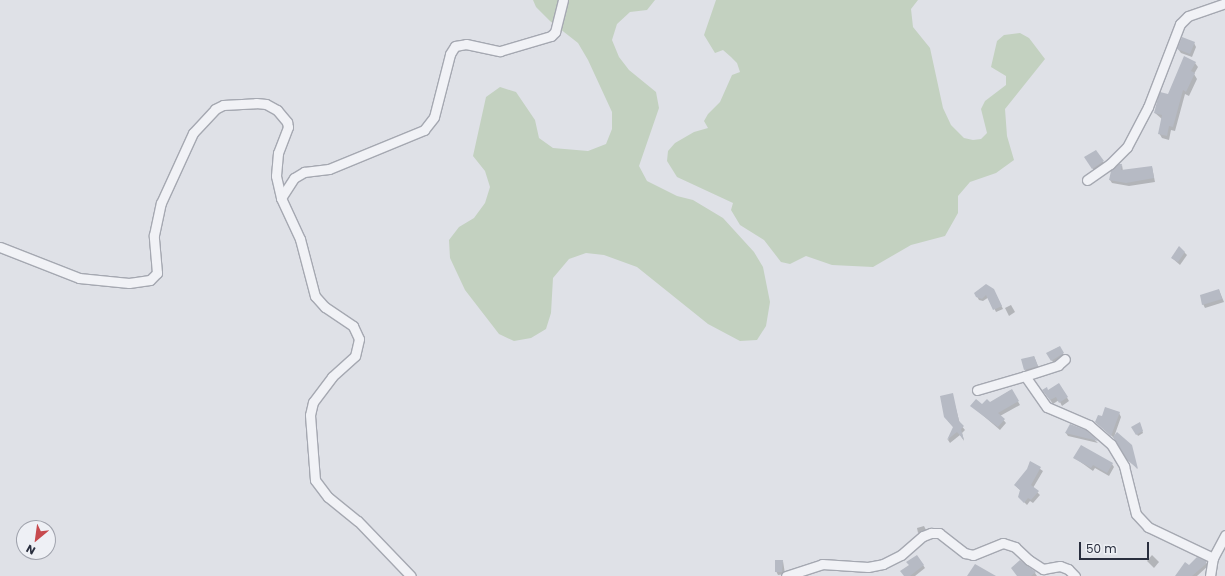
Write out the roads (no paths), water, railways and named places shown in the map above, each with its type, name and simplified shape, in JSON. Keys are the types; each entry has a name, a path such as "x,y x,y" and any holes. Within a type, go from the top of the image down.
{"street":[{"path":"281,198 294,178 304,172 329,169 424,130 434,117 450,54 455,46 466,44 500,51 551,36 555,32 563,0"},
{"path":"1087,180 1110,164 1127,147 1148,107 1180,24 1188,16 1225,2"},
{"path":"0,247 79,278 140,283 154,278 158,264 154,242 155,225 161,203 193,133 215,109 223,105 266,104 277,110 287,122 286,136 276,160 276,176 281,198 300,240 315,296 325,307 353,326 359,339 355,356 332,377 313,402 310,415 315,480 328,497 358,522 408,573"},
{"path":"977,390 1058,365 1065,359"},
{"path":"1025,376 1047,407 1089,425 1111,444 1124,466 1136,514 1148,527 1213,558"},
{"path":"786,576 822,564 868,566 883,564 901,555 923,536 931,533 939,533 965,553 972,555 1003,543 1015,547 1028,560 1043,569 1060,566 1068,569 1075,576"},
{"path":"1210,576 1213,558 1225,535"}]}
